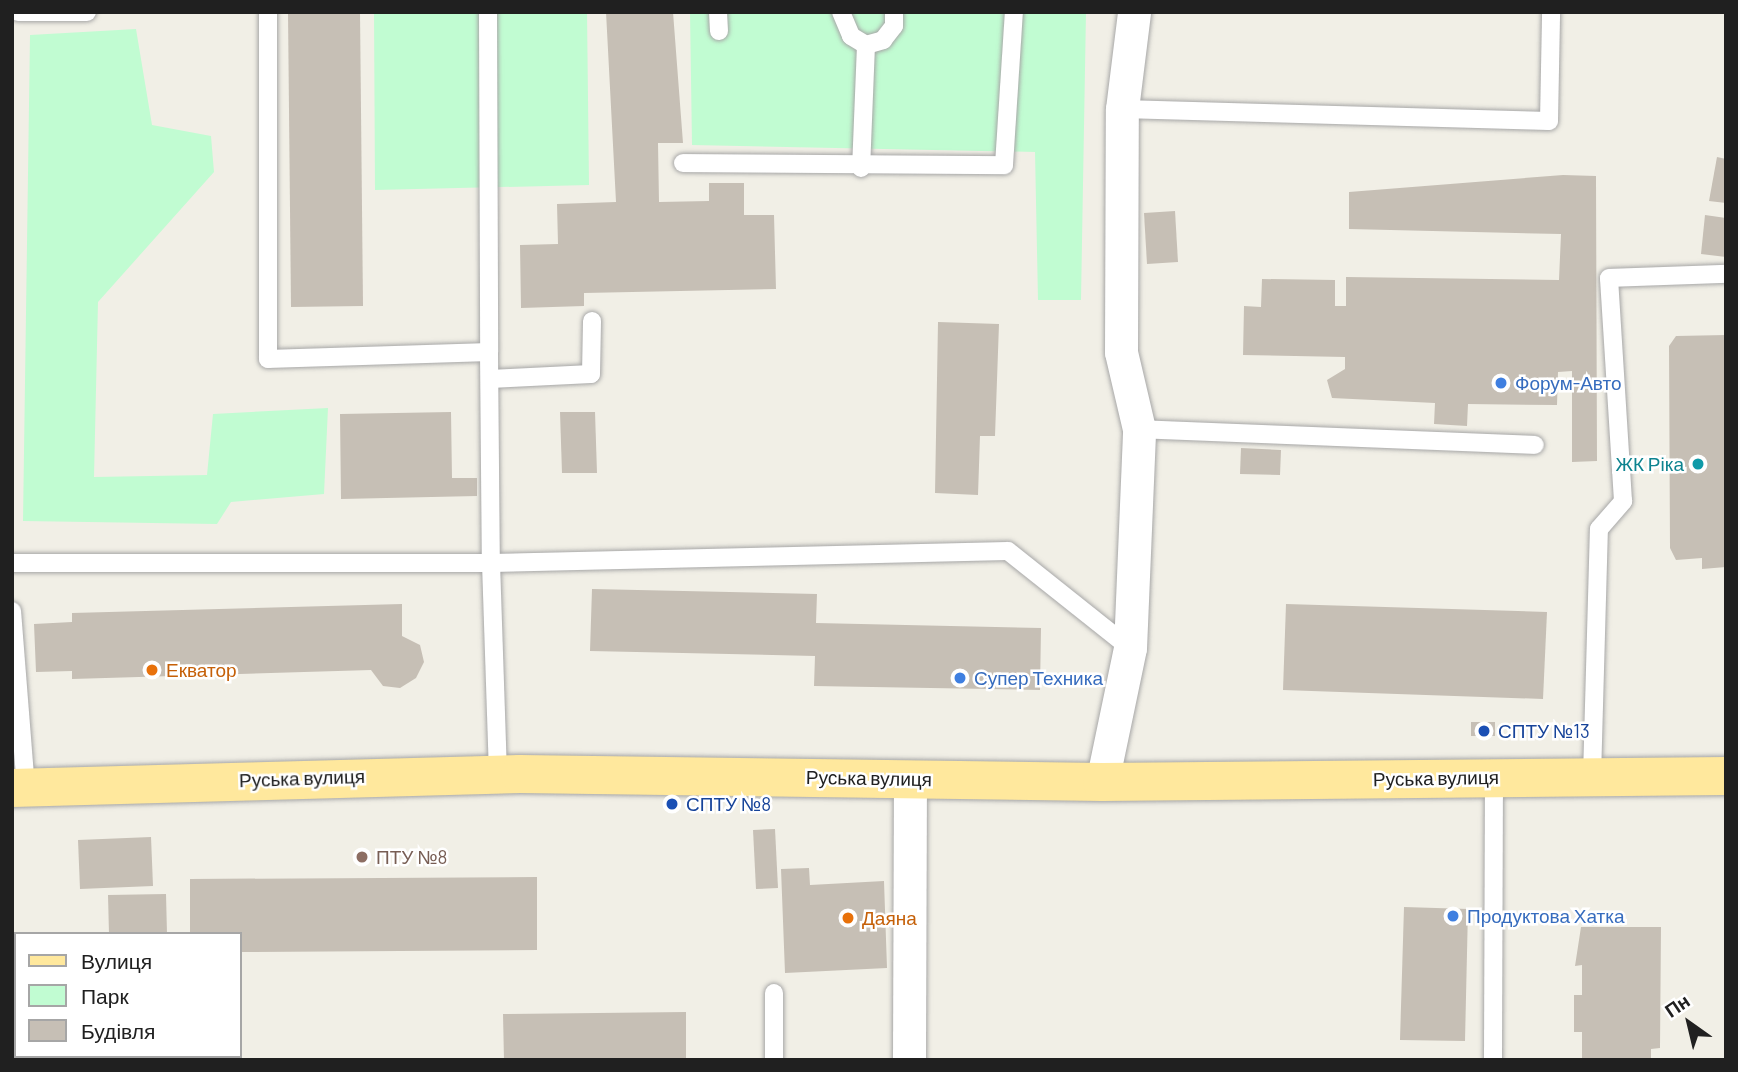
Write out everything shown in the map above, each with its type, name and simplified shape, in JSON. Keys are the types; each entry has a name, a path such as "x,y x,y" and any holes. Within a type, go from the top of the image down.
{"main road":[{"name":"Руська вулиця","path":"19,788 498,775 1102,782 1726,776"}],"street":[{"path":"1102,782 1130,648 1139,429 1121,352 1122,109 1134,12"},
{"path":"909,1060 910,778"}],"lane":[{"path":"18,12 87,12"},
{"path":"268,12 268,359 489,352"},
{"path":"488,12 491,563 498,775"},
{"path":"719,12 719,31"},
{"path":"841,12 850,36 866,45 883,40 894,26 894,12"},
{"path":"683,163 861,168 1004,165 1014,12"},
{"path":"1122,109 1549,121 1551,12"},
{"path":"861,168 866,45"},
{"path":"1592,777 1599,529 1623,501 1609,278 1726,274"},
{"path":"490,379 591,374 592,321"},
{"path":"1139,429 1535,445"},
{"path":"12,564 491,563 1008,551 1130,648"},
{"path":"12,611 19,788"},
{"path":"1493,1060 1494,778"},
{"path":"774,993 774,1060"}],"green space":[{"path":"374,12 587,12 589,185 375,190"},
{"path":"690,12 1086,12 1081,300 1038,300 1035,152 692,145"},
{"path":"136,29 152,125 211,136 214,172 98,302 94,477 207,475 213,414 328,408 324,494 231,502 217,524 23,521 30,35"}],"building":[{"path":"288,12 360,12 363,306 291,307"},
{"path":"606,12 673,12 683,143 658,143 659,202 709,201 709,183 744,183 744,215 774,215 776,289 584,293 584,306 521,308 520,245 558,244 557,204 616,202"},
{"path":"1717,157 1726,159 1726,203 1709,201"},
{"path":"1563,175 1596,176 1597,461 1572,462 1572,371 1558,372 1557,405 1468,404 1467,426 1434,424 1435,403 1332,398 1327,380 1345,369 1345,357 1243,355 1244,306 1261,307 1262,279 1335,280 1335,306 1346,306 1346,277 1559,280 1561,234 1349,229 1349,192"},
{"path":"1175,211 1178,262 1147,264 1144,213"},
{"path":"1705,215 1726,218 1726,257 1701,254"},
{"path":"938,322 999,324 995,436 980,436 978,495 935,493"},
{"name":"ЖК Ріка","path":"1726,335 1726,567 1702,569 1702,558 1676,560 1670,548 1669,346 1676,336"},
{"path":"451,412 452,478 477,478 477,496 341,499 340,414"},
{"path":"560,412 595,412 597,473 562,473"},
{"path":"1241,448 1281,450 1280,475 1240,474"},
{"path":"592,589 817,594 816,623 1041,628 1040,690 814,686 815,656 590,651"},
{"path":"402,604 402,636 420,645 424,662 416,678 400,688 383,686 371,670 72,679 72,671 36,672 34,624 72,622 72,613"},
{"path":"1286,604 1547,612 1543,699 1283,690"},
{"path":"1471,722 1495,722 1495,736 1471,736"},
{"path":"775,829 778,888 756,889 753,830"},
{"path":"151,837 153,886 80,889 78,840"},
{"path":"809,868 810,885 884,881 887,968 785,973 781,869"},
{"path":"537,877 537,950 242,952 242,932 190,932 190,879"},
{"path":"166,894 167,932 109,932 108,895"},
{"path":"1404,907 1468,909 1465,1041 1400,1040"},
{"path":"1581,927 1661,927 1660,1048 1651,1049 1651,1060 1582,1060 1582,1032 1574,1032 1574,995 1582,995 1582,965 1575,966"},
{"path":"686,1012 686,1060 504,1060 503,1014"}],"place":[{"name":"Форум-Авто","path":"1501,383"},
{"name":"ЖК Ріка","path":"1698,464"},
{"name":"Екватор","path":"152,670"},
{"name":"Супер Техника","path":"960,678"},
{"name":"СПТУ №13","path":"1484,731"},
{"name":"СПТУ №8","path":"672,804"},
{"name":"ПТУ №8","path":"362,857"},
{"name":"Продуктова Хатка","path":"1453,916"},
{"name":"Даяна","path":"848,918"}]}
